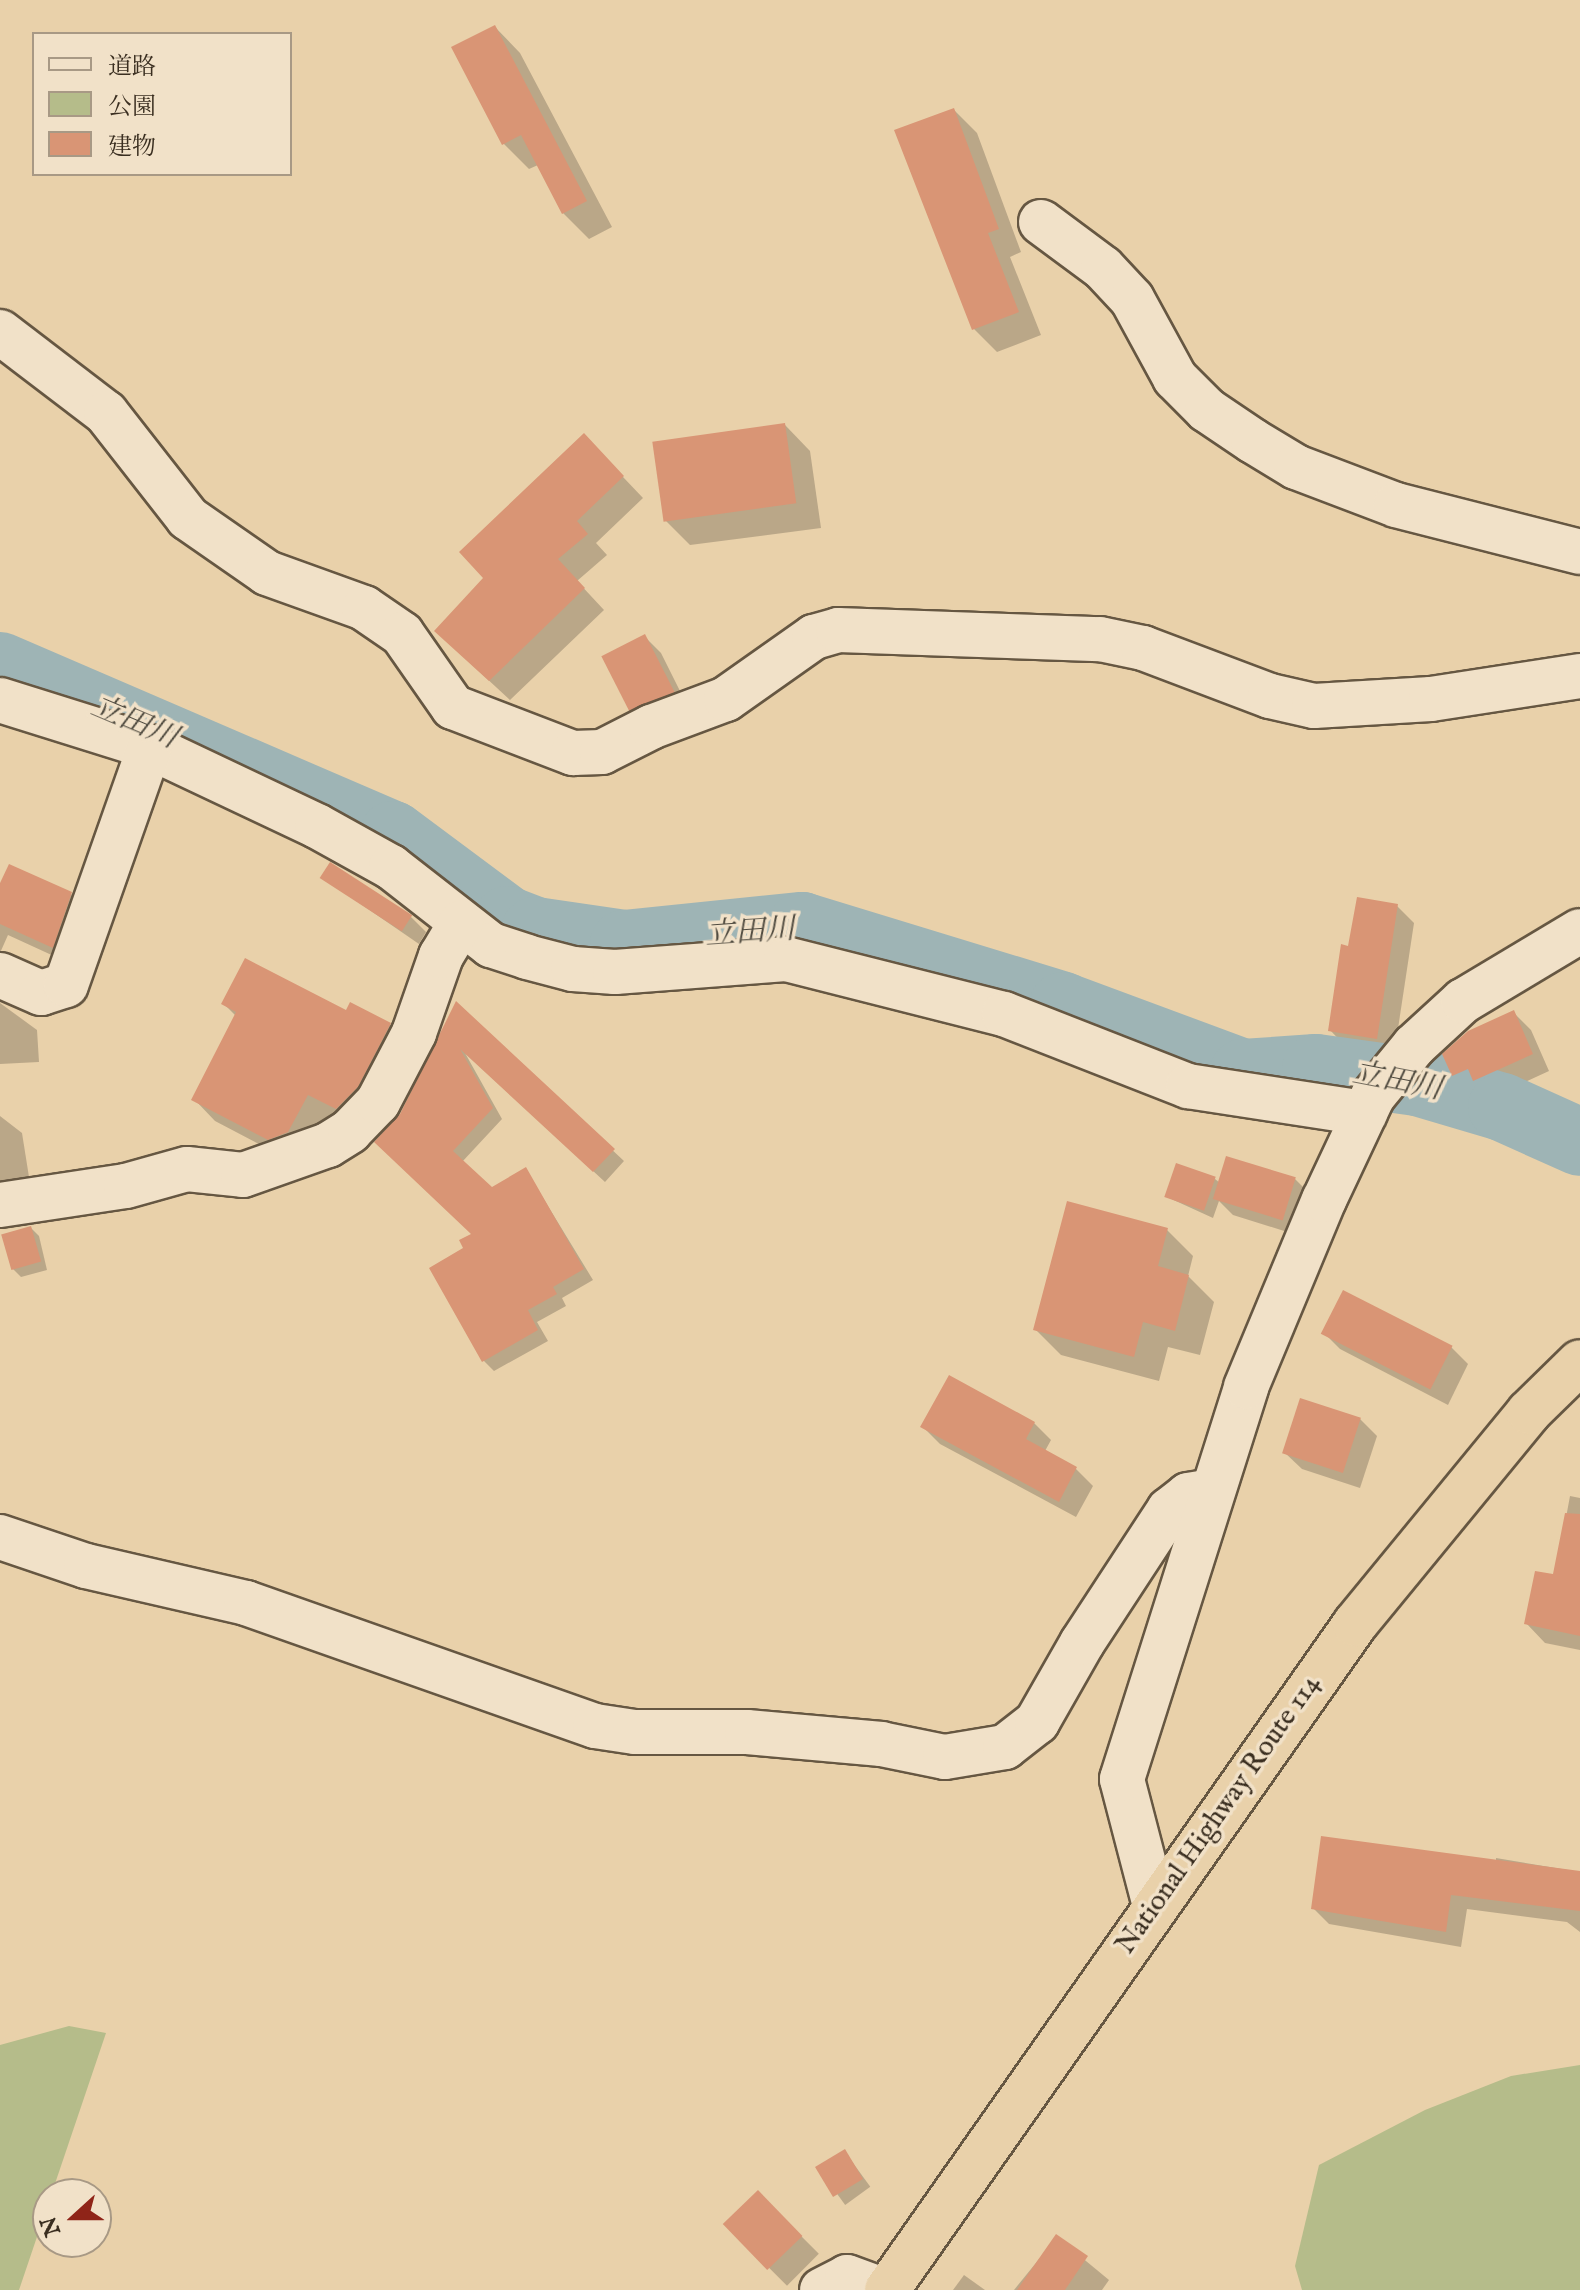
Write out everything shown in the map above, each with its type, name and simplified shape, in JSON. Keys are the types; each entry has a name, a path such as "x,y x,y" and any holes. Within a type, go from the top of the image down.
{"highway":[{"name":"National Highway Route 114","path":"885,2290 1355,1624 1529,1412 1580,1362"}],"street":[{"path":"1041,222 1103,268 1132,299 1175,378 1207,410 1275,454 1396,505 1580,552"},
{"path":"0,332 106,413 188,518 267,573 364,608 402,634 453,707 573,753 602,752 651,727 726,699 814,637 838,630 1100,639 1143,648 1270,696 1314,706 1431,699 1580,676"},
{"path":"0,700 150,747 391,867 491,945 573,969 615,972 786,959 1004,1014 1188,1086 1365,1113"},
{"path":"0,975 41,993 66,985 150,747"},
{"path":"0,1205 126,1186 187,1169 243,1175 328,1145 350,1131 378,1102 414,1033 441,956 461,923"},
{"path":"1155,1906 1122,1779 1246,1387 1365,1113 1373,1096 1414,1046 1463,1001 1580,931"},
{"path":"0,1537 86,1566 246,1603 595,1726 635,1732 806,1737 945,1757 1005,1747 1037,1722 1082,1643 1169,1510 1188,1495 1213,1491"},
{"path":"822,2290 847,2277 885,2290"}],"green space":[{"path":"69,2026 106,2033 57,2178 32,2178 32,2252 19,2290 0,2290 0,2045"},
{"path":"1580,2065 1580,2290 1302,2290 1295,2266 1319,2165 1425,2110 1511,2076"}],"building":[{"path":"495,25 587,201 562,214 521,135 502,145 451,47"},
{"path":"954,108 999,229 988,233 1019,312 972,330 894,130"},
{"path":"785,423 796,503 664,522 652,442"},
{"path":"584,433 624,476 577,521 588,534 558,559 585,588 489,681 434,631 483,578 459,552"},
{"path":"645,634 675,692 631,714 601,656"},
{"path":"330,862 412,915 402,931 320,878"},
{"path":"9,864 72,892 53,948 0,924 0,883"},
{"path":"1357,897 1398,904 1377,1039 1328,1031 1341,944 1348,946"},
{"path":"245,958 346,1010 350,1002 391,1023 358,1087 336,1109 308,1095 288,1132 268,1140 191,1100 236,1012 221,1004"},
{"path":"456,1001 615,1149 593,1172 460,1049 493,1108 453,1151 492,1187 526,1167 584,1269 553,1287 557,1294 528,1310 538,1330 482,1362 429,1268 463,1248 459,1240 471,1234 374,1142 400,1114"},
{"path":"1514,1010 1533,1054 1473,1081 1468,1069 1452,1076 1442,1054 1468,1031"},
{"path":"1226,1156 1296,1177 1283,1220 1213,1199"},
{"path":"1176,1163 1216,1177 1204,1211 1164,1197"},
{"path":"1067,1201 1168,1228 1158,1266 1189,1275 1175,1331 1143,1322 1134,1357 1033,1330"},
{"path":"31,1226 41,1262 11,1270 1,1235"},
{"path":"1343,1290 1453,1346 1430,1390 1321,1334"},
{"path":"949,1375 1035,1422 1026,1439 1077,1467 1059,1502 920,1427"},
{"path":"1300,1398 1361,1418 1343,1473 1282,1453"},
{"path":"1565,1513 1580,1514 1580,1636 1524,1624 1535,1571 1553,1574"},
{"path":"1321,1836 1580,1871 1580,1911 1451,1895 1446,1932 1311,1909"},
{"path":"845,2149 863,2179 833,2197 815,2167"},
{"path":"758,2190 802,2236 767,2270 723,2224"},
{"path":"1056,2234 1088,2256 1065,2290 1017,2290"}],"waterway":[{"name":"立田川","path":"0,666 393,835 507,920 535,931 624,944 802,926 1063,1006 1243,1073 1316,1068 1417,1082 1502,1107 1580,1142"}]}
